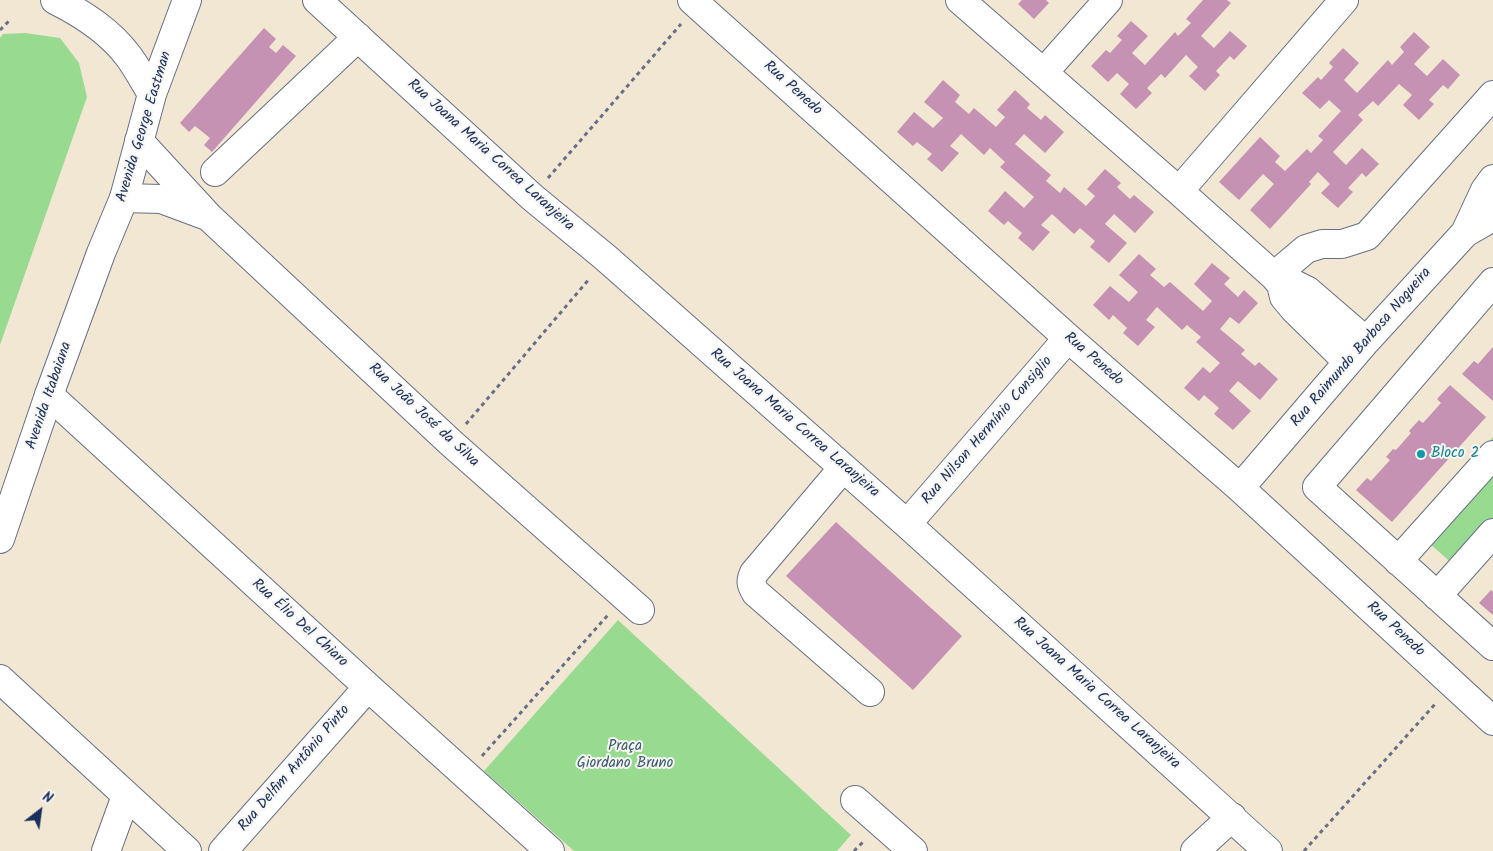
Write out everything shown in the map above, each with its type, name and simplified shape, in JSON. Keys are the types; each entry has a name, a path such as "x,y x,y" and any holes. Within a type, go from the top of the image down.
{"street":[{"path":"55,0 94,22 112,38 128,57 152,94"},
{"name":"Avenida George Eastman","path":"101,253 124,198 152,94 187,0"},
{"name":"Rua Joana Maria Correa Laranjeira","path":"317,0 532,197 606,258 907,524 1268,851"},
{"path":"960,0 1179,191 1277,280 1284,297 1294,310 1348,362"},
{"path":"1044,72 1108,0"},
{"path":"1179,191 1344,0"},
{"name":"Rua Penedo","path":"695,2 1068,338 1240,488 1453,684 1489,710"},
{"path":"214,172 358,37"},
{"path":"1277,280 1306,249 1322,244 1342,244 1366,236 1493,95"},
{"name":"Rua João José da Silva","path":"139,141 209,217 450,442 633,603"},
{"path":"1465,233 1485,190 1493,179"},
{"name":"Rua João José da Silva","path":"124,198 161,199 209,217"},
{"name":"Rua Raimundo Barbosa Nogueira","path":"1240,488 1366,341 1465,233 1493,217"},
{"name":"Avenida Itabaiana","path":"0,539 49,395 101,253"},
{"path":"1277,280 1294,284 1308,291 1366,341"},
{"path":"1493,282 1317,487 1493,646"},
{"name":"Rua Nilson Hermínio Consiglio","path":"907,524 1068,338"},
{"name":"Rua Élio Del Chiaro","path":"49,395 550,851"},
{"path":"1398,561 1493,455"},
{"path":"843,468 754,573 751,579 752,587 756,593 870,692"},
{"path":"1437,596 1493,533"},
{"path":"0,679 187,851"},
{"name":"Rua Delfim Antônio Pinto","path":"223,851 368,687"},
{"path":"106,851 126,796"},
{"path":"855,800 913,851"},
{"path":"1195,851 1232,817"}],"path":[{"path":"532,197 695,2"},
{"path":"0,30 10,20"},
{"path":"450,442 606,258"},
{"path":"466,775 633,603"},
{"path":"1304,851 1453,684"}],"green space":[{"path":"25,33 60,38 79,63 87,97 0,345 0,38 3,34"},
{"path":"1493,437 1493,555 1471,580 1413,529"},
{"name":"Praça Giordano Bruno","path":"618,620 851,835 837,851 574,851 484,771"}],"building":[{"path":"1022,0 1046,0 1049,3 1034,19 1018,4"},
{"path":"1203,0 1227,0 1231,3 1201,36 1214,48 1230,31 1247,46 1234,60 1230,56 1216,71 1220,75 1205,91 1189,76 1198,67 1186,55 1165,78 1161,74 1147,88 1152,93 1136,109 1120,94 1129,84 1117,73 1108,82 1091,66 1106,50 1110,53 1122,40 1117,36 1131,21 1148,36 1132,53 1145,65 1175,32 1178,36 1191,23 1186,19"},
{"path":"264,28 276,39 269,47 276,53 283,45 296,56 212,152 204,145 210,138 195,126 189,132 180,123"},
{"path":"1414,32 1430,47 1414,64 1427,76 1443,59 1460,75 1448,89 1443,85 1429,100 1434,104 1419,120 1403,105 1412,95 1399,84 1378,106 1373,101 1358,115 1363,120 1333,152 1346,165 1362,148 1379,164 1366,177 1362,173 1348,188 1353,192 1338,208 1321,193 1330,184 1318,172 1309,182 1311,184 1270,229 1250,210 1274,184 1263,174 1239,200 1219,182 1260,137 1280,156 1275,162 1285,171 1307,149 1311,153 1323,140 1318,136 1341,111 1329,100 1320,109 1302,93 1318,77 1321,80 1333,67 1329,63 1343,48 1359,63 1344,80 1357,93 1388,60 1392,65 1404,52 1400,47"},
{"path":"943,80 960,95 955,102 969,114 974,108 996,127 1005,117 997,110 1015,90 1030,104 1027,108 1041,120 1045,115 1064,132 1045,153 1024,134 1015,144 1051,175 1046,181 1060,193 1064,187 1086,206 1095,196 1087,189 1105,169 1121,183 1117,187 1130,199 1134,195 1154,212 1135,233 1114,214 1105,224 1127,243 1109,263 1090,247 1095,241 1080,228 1074,234 1052,214 1041,225 1050,232 1033,251 1018,238 1022,233 1008,221 1004,225 988,211 1005,191 1024,208 1034,197 1000,167 1005,162 990,148 984,155 961,134 950,146 959,153 942,172 927,159 932,154 917,142 913,146 897,132 914,112 933,128 943,118 924,102"},
{"path":"1139,254 1156,269 1150,275 1164,287 1170,282 1203,311 1212,301 1194,284 1212,263 1230,278 1224,284 1238,297 1244,290 1258,303 1239,324 1230,317 1220,329 1245,350 1241,354 1255,366 1259,362 1278,379 1260,400 1238,381 1229,391 1251,411 1233,430 1214,414 1219,408 1204,395 1199,401 1184,388 1203,367 1210,373 1220,363 1196,342 1201,337 1187,325 1182,330 1157,307 1146,320 1155,327 1138,346 1123,333 1127,328 1113,315 1109,320 1093,305 1110,286 1129,302 1138,292 1119,275"},
{"path":"1493,347 1493,401 1462,374 1474,361 1478,364"},
{"name":"Bloco 2","path":"1450,385 1486,417 1392,522 1356,490 1367,478 1371,481 1390,460 1386,457 1393,449 1396,450 1411,433 1409,431 1419,420 1423,423 1441,403 1437,399"},
{"path":"836,522 962,636 913,690 786,576"},
{"path":"1491,590 1493,592 1493,615 1479,603"}],"place":[{"name":"Bloco 2","path":"1421,454"}]}
